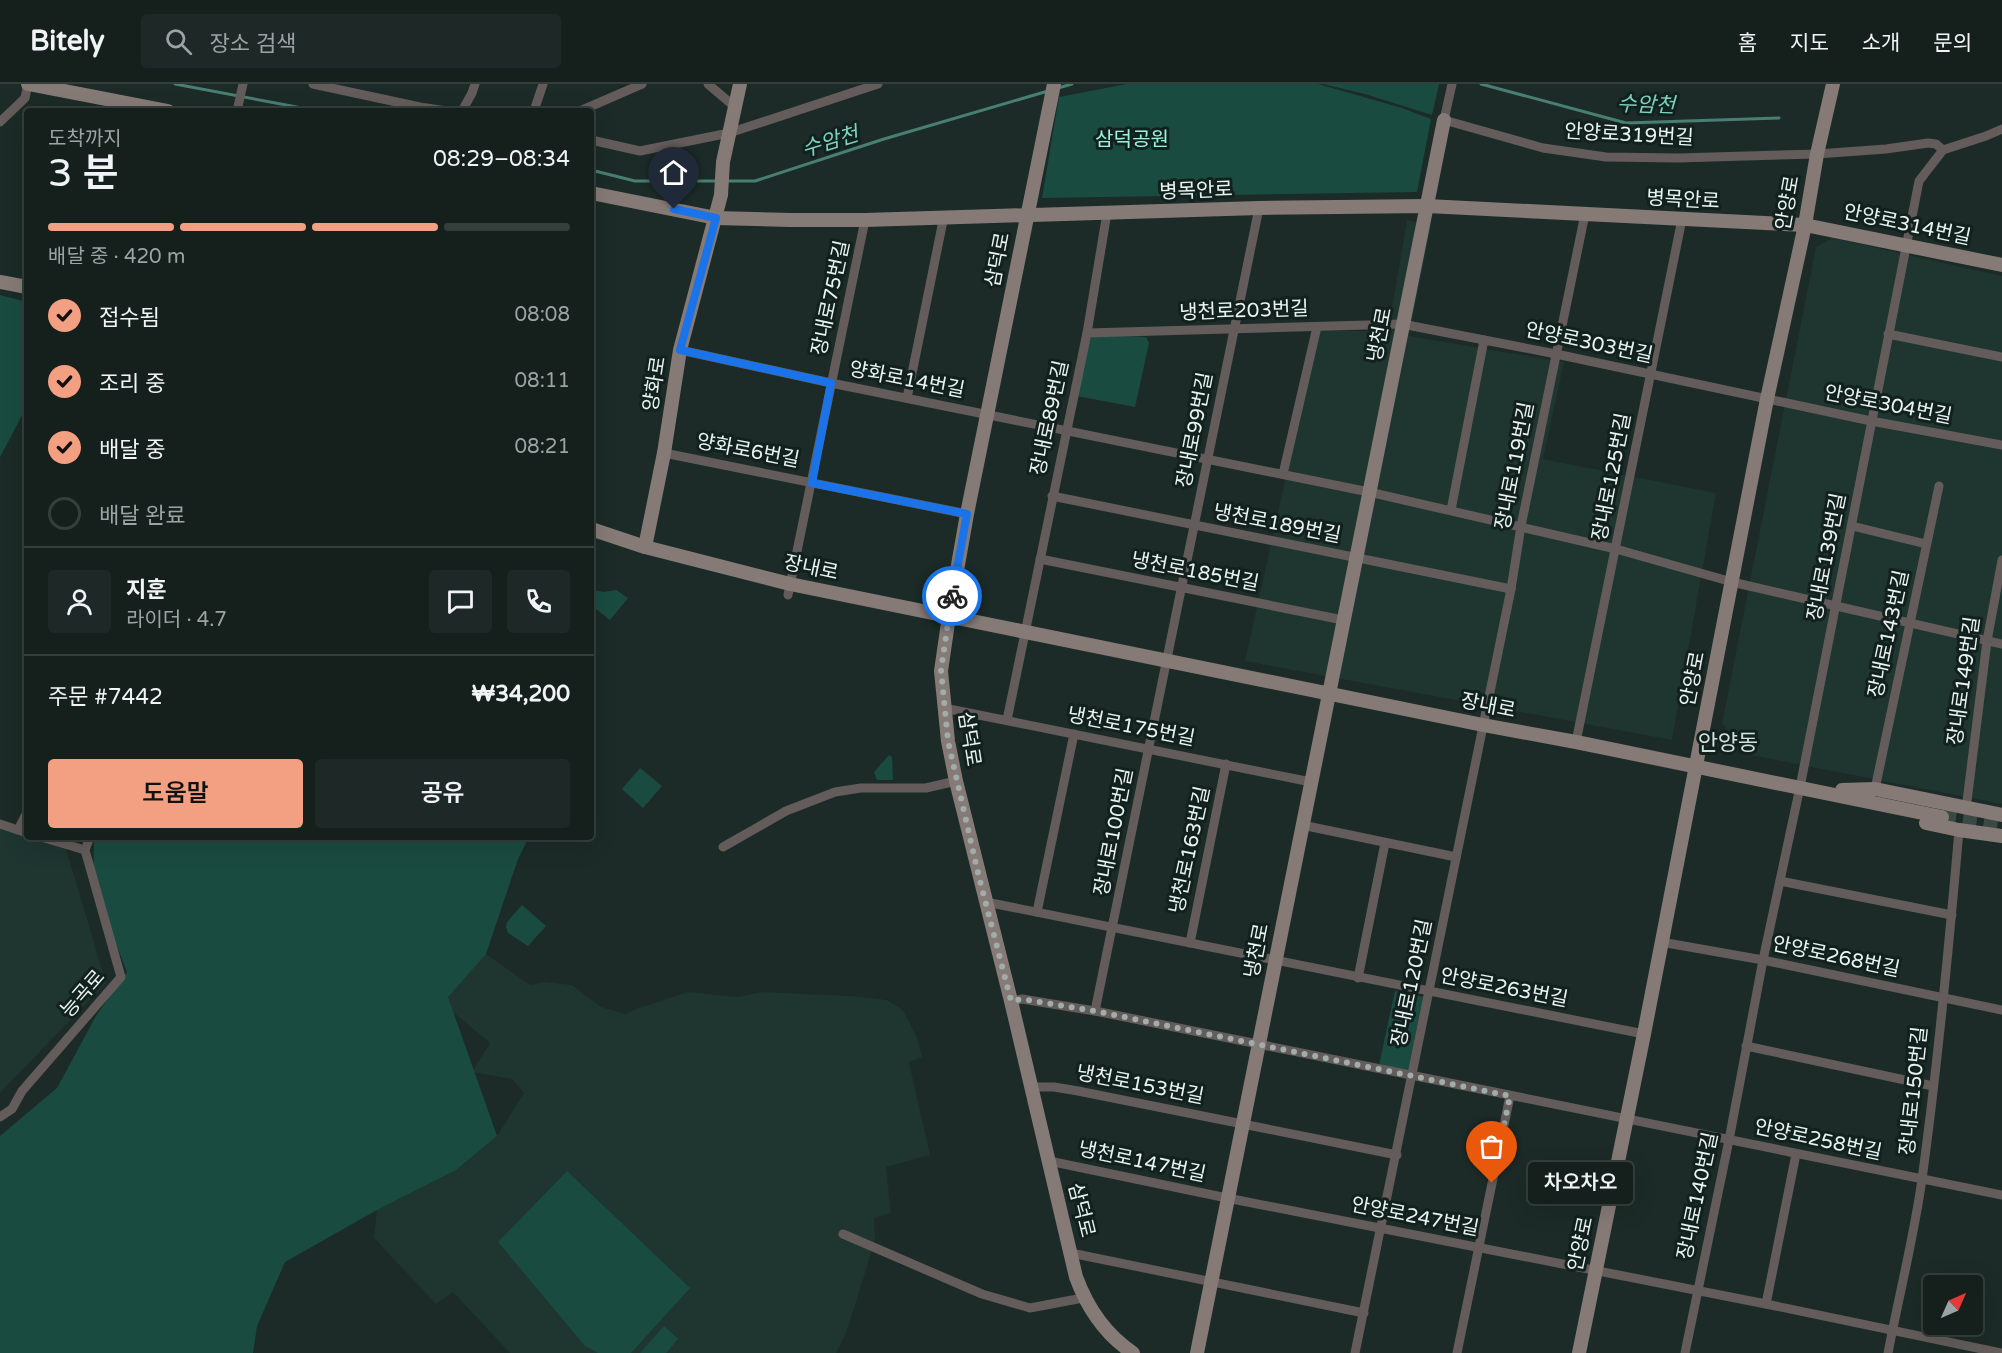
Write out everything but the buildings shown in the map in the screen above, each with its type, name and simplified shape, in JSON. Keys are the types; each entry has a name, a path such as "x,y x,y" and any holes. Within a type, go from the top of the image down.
{"street":[{"path":"0,122 25,98 28,84 152,108"},
{"path":"238,108 243,84"},
{"path":"313,84 420,108"},
{"path":"464,108 475,84"},
{"path":"535,108 543,84"},
{"path":"586,108 642,84"},
{"path":"708,84 735,107"},
{"path":"729,133 740,84"},
{"name":"삼덕로","path":"1054,84 967,514 941,670 944,708 956,781 1076,1277 1083,1298 1092,1311 1110,1333 1133,1353"},
{"path":"1444,120 1452,84"},
{"name":"안양로","path":"1579,1353 1644,1034 1767,399 1833,84"},
{"path":"594,141 640,151 729,133 873,85"},
{"name":"안양로319번길","path":"1444,120 1543,148 1606,157 1678,158 1817,154 1886,150 1928,143 1936,144 1943,150"},
{"name":"냉천로","path":"1197,1353 1241,1124 1330,694 1355,558 1444,120"},
{"path":"1943,150 2002,129"},
{"name":"양화로","path":"645,547 664,453 680,350 716,218 729,133"},
{"name":"장내로139번길","path":"1800,787 1919,181 1943,150"},
{"name":"병목안로","path":"594,194 716,218 865,220 1259,208 1427,206 1805,225"},
{"name":"장내로99번길","path":"1166,660 1259,208"},
{"name":"장내로89번길","path":"1026,631 1065,430 1087,333 1107,213"},
{"name":"장내로119번길","path":"1483,726 1511,589 1521,526 1585,214"},
{"path":"907,398 944,216"},
{"name":"장내로125번길","path":"1576,742 1682,219"},
{"name":"장내로75번길","path":"789,590 865,220"},
{"name":"안양로314번길","path":"1805,225 2002,265"},
{"path":"0,282 24,286"},
{"name":"냉천로203번길","path":"1087,333 1402,324"},
{"name":"안양로303번길","path":"1402,324 1767,399"},
{"path":"1283,474 1317,327"},
{"path":"1888,334 2002,357"},
{"path":"1451,510 1484,340"},
{"name":"양화로14번길","path":"680,350 1451,510 1616,549 1732,582 2002,644"},
{"name":"안양로304번길","path":"1767,399 2002,445"},
{"name":"양화로6번길","path":"664,453 967,514"},
{"name":"장내로143번길","path":"1875,789 1939,486"},
{"name":"냉천로189번길","path":"1052,496 1355,558"},
{"path":"1852,526 1926,544"},
{"name":"장내로","path":"594,530 789,590 1026,631 1483,726 1576,742 1942,817"},
{"path":"1355,558 1511,589"},
{"name":"냉천로185번길","path":"1040,559 1343,620"},
{"name":"장내로149번길","path":"1966,809 1987,641 2002,560"},
{"path":"1007,720 1026,631"},
{"name":"장내로100번길","path":"1095,1011 1166,660"},
{"name":"냉천로175번길","path":"944,708 1311,782"},
{"name":"장내로120번길","path":"1355,1353 1483,726"},
{"path":"1037,912 1074,735"},
{"name":"냉천로163번길","path":"1190,943 1226,764"},
{"path":"723,847 786,811 835,792 861,788 926,788 956,781"},
{"name":"장내로140번길","path":"1684,1353 1800,787"},
{"path":"1821,791 1875,789 2002,815"},
{"path":"1821,791 1864,809 1959,830 2002,836"},
{"path":"0,824 22,832"},
{"path":"1302,825 1456,857"},
{"name":"장내로150번길","path":"1888,1353 1910,1255 1922,1179 1952,915 1959,830"},
{"path":"51,840 86,850 89,840"},
{"path":"1358,978 1385,843"},
{"name":"능곡로","path":"0,1117 12,1109 22,1091 121,978 86,850"},
{"path":"1780,881 1952,915"},
{"name":"냉천로163번길","path":"986,902 1275,960"},
{"name":"안양로268번길","path":"1661,942 1763,960 2002,1010"},
{"name":"안양로263번길","path":"1275,960 1644,1034"},
{"name":"안양로258번길","path":"1011,1001 1022,999 1095,1011 2002,1195"},
{"path":"1746,1046 1933,1086"},
{"name":"냉천로153번길","path":"1031,1087 1054,1087 1078,1091 1397,1155"},
{"path":"1457,1353 1510,1096"},
{"path":"1766,1304 1796,1154"},
{"name":"냉천로147번길","path":"1049,1161 1227,1198"},
{"name":"안양로247번길","path":"1227,1198 1766,1304 2001,1353"},
{"path":"843,1233 982,1294 1030,1308 1083,1298"},
{"path":"1071,1253 1364,1313"}],"shaded area":[{"path":"1407,220 1431,226 1409,336 1564,362 1543,459 1716,493 1672,740 1245,661 1318,331 1388,331"},
{"path":"1832,238 2002,276 2002,804 1745,754 1722,723 1816,247"},
{"path":"0,829 24,836 24,840 36,840 66,849 106,983 0,1093"},
{"path":"479,949 530,985 545,982 572,985 601,1007 625,1014 688,992 738,997 761,992 851,996 887,1000 903,1010 917,1038 922,1057 909,1062 930,1155 886,1167 891,1213 874,1218 875,1239 846,1333 836,1353 510,1353 453,1292 436,1304 374,1238 377,1210 456,1170 497,1136 524,1093 512,1079 472,1072 490,1043 435,997"}],"green space":[{"name":"삼덕공원","path":"1127,84 1318,84 1402,108 1431,119 1417,192 1042,198 1059,97"},
{"path":"1323,84 1439,84 1432,115 1365,94"},
{"path":"0,295 24,301 24,412 0,457"},
{"path":"1094,335 1146,337 1149,343 1135,407 1077,396 1089,340"},
{"path":"594,590 604,592 616,590 628,598 610,620 594,607"},
{"path":"889,755 892,757 893,780 877,780 874,772"},
{"path":"640,768 662,786 643,808 622,789"},
{"path":"94,840 528,840 518,859 486,954 448,997 497,1136 456,1170 377,1210 285,1262 257,1326 253,1353 0,1353 0,1136 57,1088 96,1016 127,972 93,885"},
{"path":"522,905 546,926 528,946 508,933 506,927 507,922"},
{"path":"1395,991 1423,997 1408,1071 1379,1065"},
{"path":"567,1171 690,1288 631,1353 598,1353 585,1346 498,1242"},
{"path":"664,1326 678,1339 666,1353 640,1353"}],"waterway":[{"name":"수암천","path":"175,84 302,108"},
{"name":"수암천","path":"1058,88 1072,84"},
{"name":"수암천","path":"1481,84 1626,123 1779,118"},
{"name":"수암천","path":"726,181 755,181 884,139 1048,91"},
{"name":"수암천","path":"594,171 635,181 717,181"}],"tunnel":[{"path":"1942,817 2002,825"}],"way so far":[{"path":"952,596 941,670 948,741 978,873 1011,1001 1022,999 1095,1011 1510,1096 1492,1183"}],"place":[{"name":"차오차오","path":"1492,1183"}],"district":[{"name":"안양동","path":"1728,743"}],"route":[{"path":"674,209 716,218 680,350 831,383 812,483 967,514 952,596"}]}
